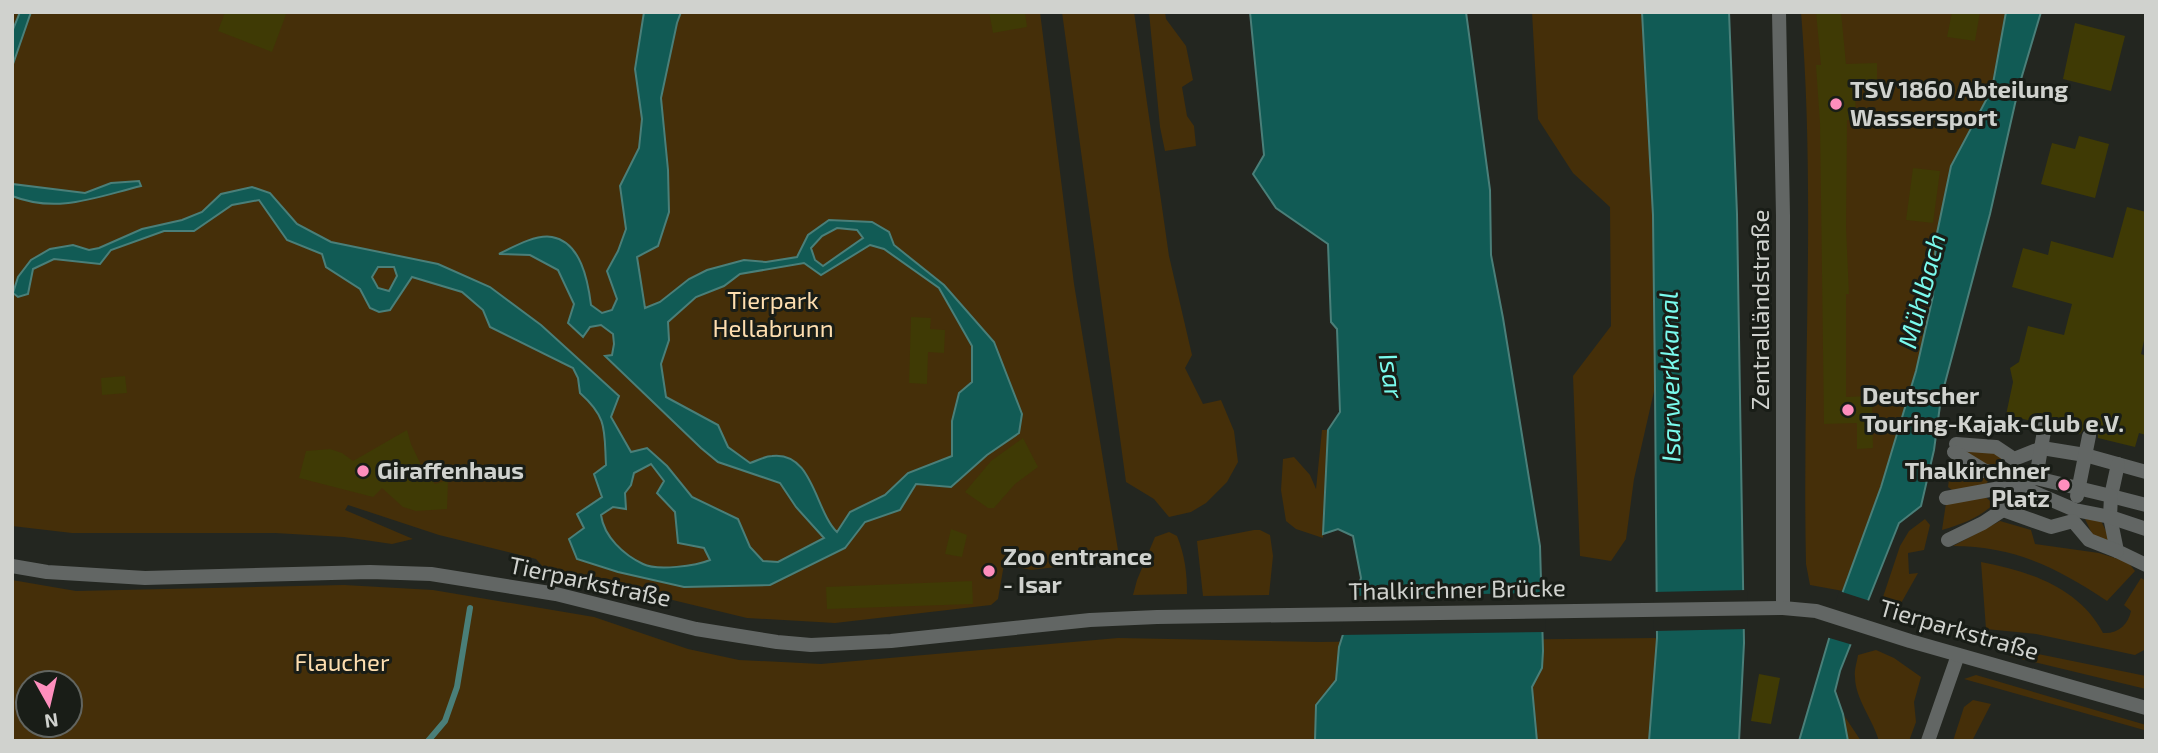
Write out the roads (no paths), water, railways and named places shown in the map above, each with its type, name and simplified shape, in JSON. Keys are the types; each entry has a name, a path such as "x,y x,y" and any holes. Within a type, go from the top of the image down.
{"street":[{"name":"Zentralländstraße","path":"1779,12 1783,229 1783,608"},
{"path":"2036,478 2045,425"},
{"path":"2089,436 2074,516 2089,540 2117,551 2143,569"},
{"path":"2014,459 1996,447 1955,448 1985,471 1996,472 2010,486 2074,516 2110,517 2146,529"},
{"path":"1996,472 2014,459 2042,447 2085,455 2146,472"},
{"path":"2117,551 2110,517 2111,496 2118,464"},
{"path":"1946,498 2010,486 2036,478 2146,505"},
{"path":"1948,540 2003,510 2010,486"},
{"path":"2003,510 2052,527 2074,516"},
{"name":"Tierparkstraße","path":"12,566 47,572 145,578 370,572 431,574 556,594 696,629 811,645 891,641 1090,620 1157,617"},
{"name":"Tierparkstraße","path":"1758,609 1816,611 1958,655 2146,708"},
{"name":"Thalkirchner Brücke","path":"1157,617 1758,609"},
{"path":"1928,741 1958,655"}],"water":[{"path":"20,12 31,12 12,67 12,32"},
{"path":"644,12 681,12 661,98 669,212 658,246 637,257 645,308 660,302 689,279 707,270 744,260 766,262 797,257 808,235 829,220 872,222 889,232 894,245 944,285 994,342 1022,414 1019,433 987,455 951,487 916,484 900,510 865,522 845,548 770,585 684,587 618,572 577,559 569,539 584,528 577,514 602,497 594,474 606,465 603,425 596,410 580,393 578,378 573,368 490,327 483,310 462,292 412,277 390,310 379,312 370,308 360,289 326,267 322,254 287,240 259,200 232,205 194,231 164,231 111,250 100,264 54,259 33,269 28,294 18,297 13,293 18,277 31,260 50,249 73,245 89,250 99,248 142,229 182,220 202,212 221,194 252,187 270,193 297,224 331,242 438,264 490,287 541,325 619,396 611,417 631,452 647,448 667,466 692,497 738,519 750,547 763,561 778,562 824,538 796,507 780,483 718,462 605,356 612,355 613,334 601,325 590,327 583,337 568,323 574,304 558,270 530,255 499,254 539,237 562,240 570,246 581,264 591,305 602,313 612,310 617,299 607,271 626,229 620,186 639,148 642,119 635,69","holes":["837,228 857,230 863,238 823,266 815,260 811,248 822,236","870,245 884,249 939,288 972,346 972,382 959,393 952,421 952,456 908,473 885,495 850,512 837,532 823,511 805,472 796,463 786,457 772,456 750,463 728,447 718,425 666,397 661,364 669,340 668,322 696,297 724,286 740,274 804,263 821,275","378,267 394,267 397,276 389,291 378,288 372,277","651,464 664,481 657,493 675,512 678,543 704,548 710,560 676,567 649,566 629,556 616,544 606,531 601,515 613,507 626,509 625,493 631,485 634,473"]},
{"name":"Isar","path":"1250,12 1466,12 1490,190 1491,255 1540,546 1543,651 1542,668 1532,687 1537,741 1315,741 1316,705 1336,680 1339,647 1361,578 1353,536 1338,529 1323,534 1328,430 1340,412 1337,329 1331,322 1328,244 1276,208 1253,174 1264,155"},
{"name":"Isarwerkkanal","path":"1642,12 1729,12 1737,214 1744,643 1739,741 1649,741 1657,638 1655,387 1653,215"},
{"path":"2006,12 2041,12 2019,86 1990,214 1941,398 1934,450 1921,506 1899,523 1840,671 1835,691 1848,741 1799,741 1843,591 1881,487 1916,371 1933,296 1936,238 1951,166 1992,89"},
{"path":"139,181 141,186 93,199 61,204 45,204 12,196 12,184 85,193 111,183"}],"waterway":[{"path":"428,741 445,721 457,687 470,608"}],"place":[{"name":"TSV 1860 Abteilung Wassersport","path":"1836,104"},
{"name":"Deutscher Touring-Kajak-Club e.V.","path":"1848,410"},
{"name":"Giraffenhaus","path":"363,471"},
{"name":"Thalkirchner Platz","path":"2064,485"},
{"name":"Zoo entrance - Isar","path":"989,571"}],"water label":[{"name":"Mühlbach","path":"1922,291"}],"park label":[{"name":"Tierpark Hellabrunn","path":"773,315"},
{"name":"Flaucher","path":"342,663"}]}
